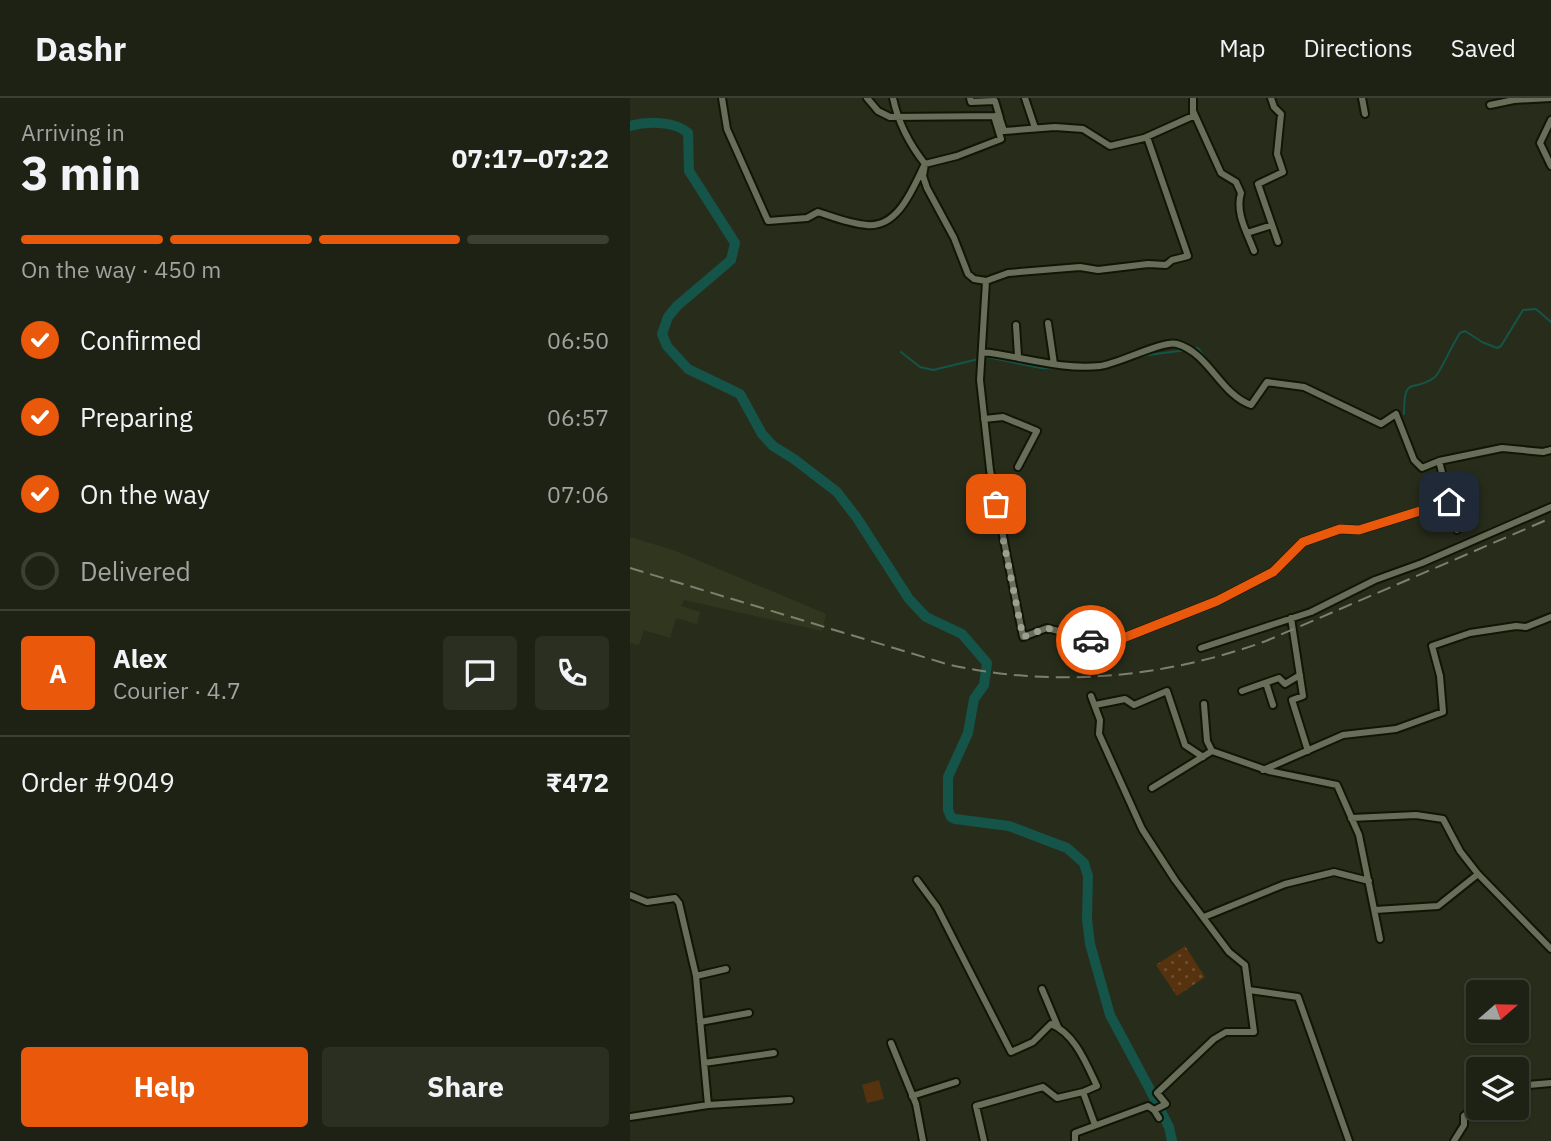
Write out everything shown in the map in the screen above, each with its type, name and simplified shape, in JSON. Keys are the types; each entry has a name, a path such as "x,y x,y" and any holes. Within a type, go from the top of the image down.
{"street":[{"path":"722,98 727,129 768,222 807,218 818,212 869,226 894,217 925,164 957,156 1001,139 995,101 976,103 971,102 970,98"},
{"path":"867,98 878,111 897,118 997,117"},
{"path":"893,98 897,118 907,132 914,151 925,164 923,176 927,188 954,238 968,274 974,279 986,281 1008,273 1080,267 1098,270 1148,264 1166,265 1172,260 1188,256 1147,137"},
{"path":"1026,98 1035,128"},
{"path":"997,117 1004,131 1035,128 1083,130 1110,146 1147,137 1193,116 1192,98"},
{"path":"1271,98 1274,107 1281,114 1277,153 1283,172 1258,184 1278,242"},
{"path":"1362,98 1365,114"},
{"path":"1490,105 1514,100 1551,98"},
{"path":"1192,109 1221,173 1236,182 1241,193 1238,203 1241,218 1254,251"},
{"path":"1551,120 1540,143 1551,166"},
{"path":"1247,233 1272,225"},
{"path":"986,281 980,380 984,419 990,470 1023,637 1047,628 1108,644 1217,601 1273,572 1303,542 1340,529 1359,530 1451,502"},
{"path":"1048,323 1054,364"},
{"path":"1016,325 1018,356"},
{"path":"982,352 1054,364 1101,366 1174,343 1192,350 1238,400 1251,405 1267,382 1304,387 1381,424 1395,414 1413,460 1422,468 1439,461 1502,448 1543,452 1551,450"},
{"path":"984,419 1003,417 1037,431 1018,467"},
{"path":"1439,461 1457,530"},
{"path":"1201,648 1311,612 1375,580 1422,563 1551,507"},
{"path":"1263,770 1343,735 1396,729 1443,712 1440,676 1432,646 1470,633 1526,627 1551,617"},
{"path":"1291,618 1303,696 1292,700 1308,751"},
{"path":"1242,691 1279,678 1285,684 1300,675"},
{"path":"1266,682 1273,705"},
{"path":"1095,705 1125,699 1134,705 1167,691 1185,745 1203,757"},
{"path":"1091,696 1100,720 1099,734 1142,829 1175,880 1228,952 1245,965 1250,990 1254,1032 1226,1032 1213,1039 1157,1093 1166,1104 1154,1110"},
{"path":"1204,705 1206,741 1212,751 1263,770 1337,785 1359,835 1380,939"},
{"path":"1152,788 1212,751"},
{"path":"1351,818 1416,815 1443,819 1460,851 1478,874 1551,949"},
{"path":"1204,917 1285,884 1334,872 1369,881"},
{"path":"1375,910 1438,906 1478,874"},
{"path":"917,880 937,907 1011,1052 1033,1042 1051,1024 1065,1029 1097,1086 1057,1098 1043,1087 976,1106 984,1141"},
{"path":"630,895 647,902 675,898 679,903 696,976 708,1105"},
{"path":"696,976 726,969"},
{"path":"1042,989 1058,1027"},
{"path":"1250,990 1298,997 1349,1141"},
{"path":"700,1022 749,1013"},
{"path":"891,1043 912,1096 923,1141"},
{"path":"704,1063 774,1054"},
{"path":"912,1096 956,1082"},
{"path":"1529,1085 1551,1083"},
{"path":"1083,1092 1095,1125"},
{"path":"630,1117 708,1105 790,1100"},
{"path":"1075,1141 1075,1133 1148,1106 1159,1118"},
{"path":"1454,1141 1464,1125 1466,1115"}],"shaded area":[{"path":"630,537 676,551 826,614 822,631 684,600 681,606 700,612 697,624 676,618 670,638 644,630 639,645 630,643"},
{"path":"1185,946 1205,977 1177,996 1156,965"},
{"path":"879,1080 884,1099 867,1103 862,1085"}],"waterway":[{"path":"630,126 660,123 676,126 688,133 689,171 735,243 731,260 677,306 668,317 662,334 667,346 688,369 740,394 762,434 773,446 837,492 909,599 926,617 962,634 987,663 984,685 974,699 968,733 948,777 948,810 955,819 1009,826 1067,848 1084,863 1088,876 1087,919 1090,944 1110,1015 1169,1127 1172,1141"},
{"path":"1404,414 1408,389 1435,377 1460,333 1465,331 1497,348 1501,346 1523,310 1536,309 1551,322"},
{"path":"1192,349 1198,348 1213,367"},
{"path":"1140,356 1187,350"},
{"path":"901,352 920,367 933,370 987,357 1041,368 1073,369"}],"railway":[{"path":"630,568 950,665 1030,676 1110,676 1188,664 1266,641 1551,518"}],"way so far":[{"path":"996,504 1023,637 1047,628 1091,640"}],"route":[{"path":"1091,640 1108,644 1217,601 1273,572 1303,542 1340,529 1359,530 1449,502"}]}
